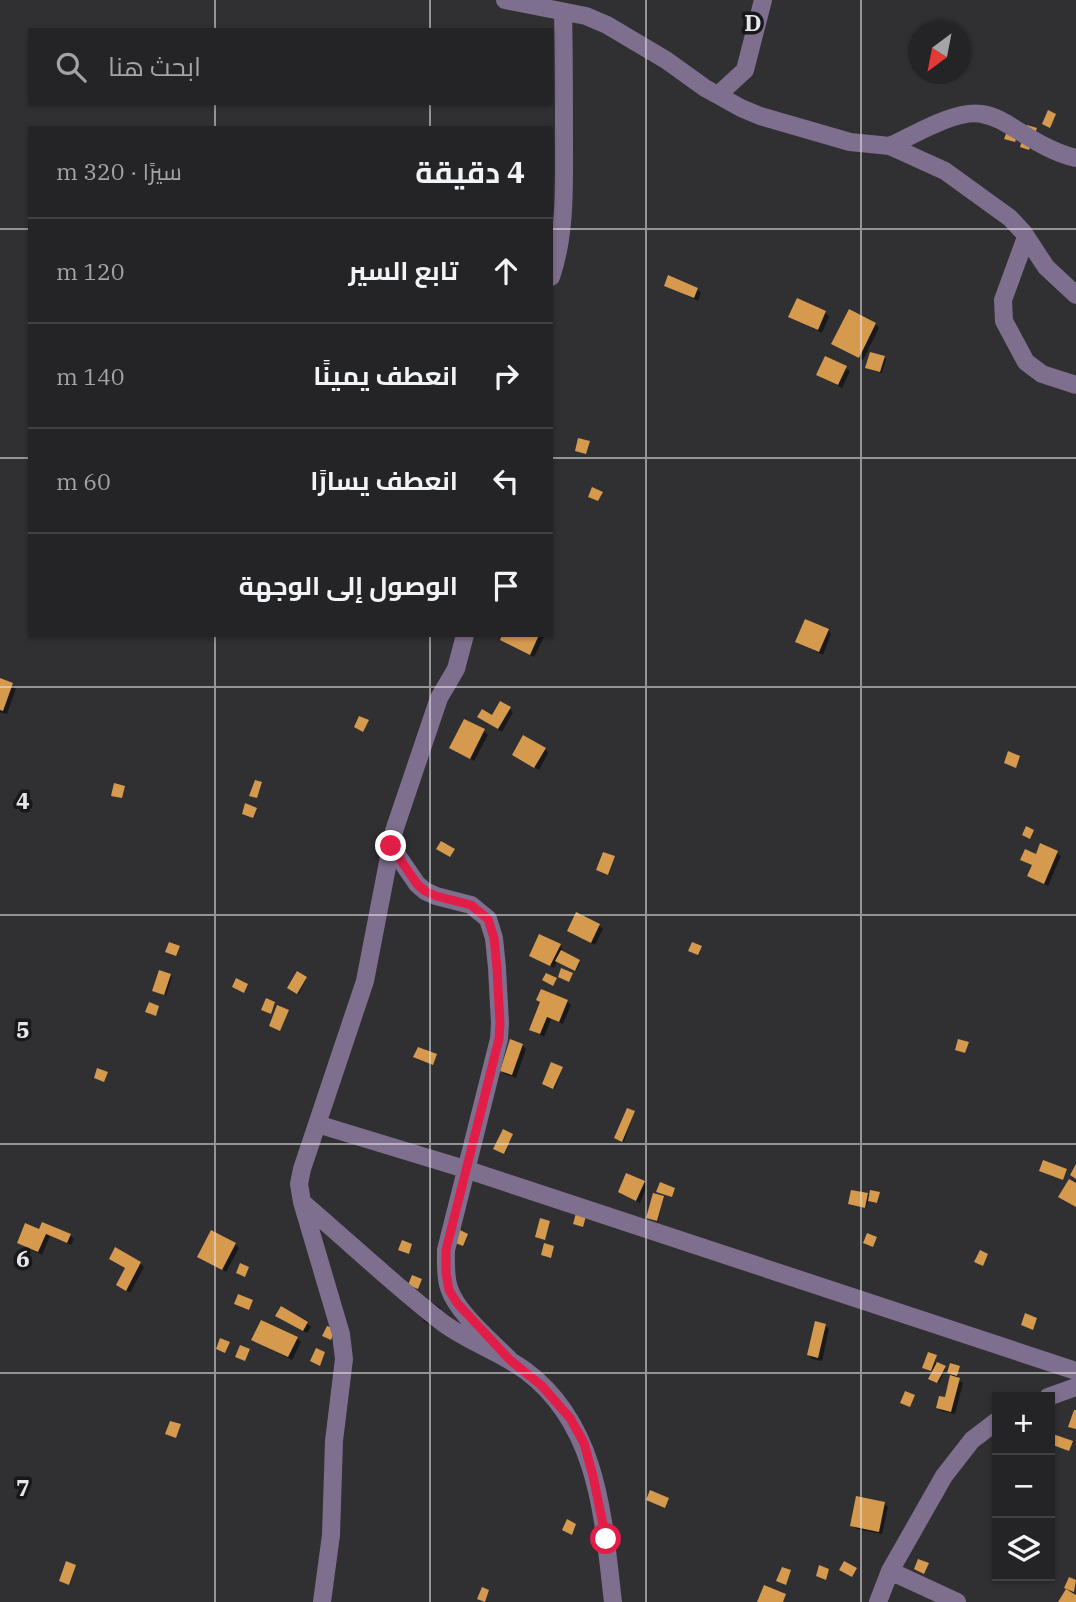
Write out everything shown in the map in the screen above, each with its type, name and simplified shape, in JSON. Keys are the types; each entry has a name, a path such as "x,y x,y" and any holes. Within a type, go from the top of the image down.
{"street":[{"path":"505,0 568,6 632,40 718,95 760,116 850,142 890,146 944,171 1010,218 1046,267 1076,295"},
{"path":"718,95 745,70 763,0"},
{"path":"553,271 561,234 568,6"},
{"path":"890,146 968,113 983,114 1003,121 1037,142 1076,158"},
{"path":"1026,237 1003,300 1004,321 1026,362 1042,374 1076,385"},
{"path":"322,1602 331,1535 334,1441 344,1359 341,1334 299,1184 365,981 391,846 439,698 456,669 464,637"},
{"path":"391,846 417,884 436,896 471,905 488,919 494,938 499,1039 446,1250 449,1290 457,1303 510,1360 557,1401 584,1443 606,1539 613,1602"},
{"path":"317,1124 465,1169 1076,1371"},
{"path":"302,1202 444,1324 510,1360"},
{"path":"1055,1394 1076,1387"},
{"path":"878,1602 890,1571 914,1525 962,1450 992,1425"},
{"path":"890,1571 957,1602"}],"building":[{"path":"1048,110 1056,114 1050,128 1042,124"},
{"path":"1027,125 1037,128 1029,150 1020,147"},
{"path":"1009,126 1020,129 1015,142 1004,139"},
{"path":"668,275 698,288 694,298 664,286"},
{"path":"797,298 826,311 818,330 788,317"},
{"path":"849,309 876,323 859,358 831,344"},
{"path":"870,352 885,356 880,372 865,368"},
{"path":"825,356 847,366 838,385 816,375"},
{"path":"578,438 590,441 586,454 575,451"},
{"path":"592,487 603,492 598,501 588,497"},
{"path":"805,619 829,629 819,652 795,642"},
{"path":"501,637 538,637 530,655 500,640"},
{"path":"0,678 13,683 3,711 0,710"},
{"path":"500,701 511,707 498,729 477,717 482,709 492,715"},
{"path":"359,716 369,720 363,732 354,727"},
{"path":"464,719 485,729 470,759 449,748"},
{"path":"523,735 546,748 534,768 512,755"},
{"path":"1008,751 1020,756 1016,768 1004,763"},
{"path":"255,780 262,782 257,798 249,796"},
{"path":"114,783 125,786 122,798 111,796"},
{"path":"245,803 257,808 253,818 242,814"},
{"path":"1026,826 1034,830 1030,839 1022,835"},
{"path":"441,841 455,849 450,857 436,849"},
{"path":"1040,843 1058,851 1044,884 1027,876 1032,865 1020,860 1025,849 1036,854"},
{"path":"603,852 615,856 608,875 596,870"},
{"path":"576,912 600,924 591,943 567,931"},
{"path":"539,934 561,944 550,966 529,956"},
{"path":"169,942 180,946 176,956 165,952"},
{"path":"692,942 702,946 698,955 688,951"},
{"path":"561,950 580,960 575,971 555,961"},
{"path":"561,968 573,973 569,982 558,977"},
{"path":"159,970 171,974 164,995 152,991"},
{"path":"297,971 307,977 297,994 287,988"},
{"path":"546,973 557,978 553,986 542,980"},
{"path":"236,978 248,984 244,993 232,987"},
{"path":"541,989 568,1000 559,1022 547,1017 540,1034 529,1030 540,1002 536,1000"},
{"path":"266,998 275,1002 271,1014 261,1010"},
{"path":"149,1002 159,1006 156,1016 145,1012"},
{"path":"277,1005 289,1010 280,1031 269,1026"},
{"path":"510,1039 523,1044 512,1075 500,1071"},
{"path":"958,1039 969,1042 965,1053 955,1050"},
{"path":"418,1047 437,1054 433,1065 413,1057"},
{"path":"551,1062 563,1067 553,1089 542,1084"},
{"path":"97,1068 108,1072 104,1082 94,1078"},
{"path":"627,1108 635,1111 622,1142 614,1138"},
{"path":"503,1129 513,1134 504,1154 493,1149"},
{"path":"1043,1160 1067,1169 1063,1180 1039,1171"},
{"path":"1076,1164 1076,1179 1070,1175"},
{"path":"626,1173 645,1181 636,1201 618,1192"},
{"path":"1069,1179 1076,1183 1076,1207 1058,1197"},
{"path":"660,1182 675,1188 672,1197 656,1192"},
{"path":"851,1190 868,1193 865,1208 848,1204"},
{"path":"870,1190 880,1192 877,1203 868,1201"},
{"path":"653,1193 664,1196 657,1221 646,1218"},
{"path":"576,1213 586,1216 583,1227 573,1224"},
{"path":"540,1218 550,1221 545,1240 535,1237"},
{"path":"42,1222 71,1234 67,1243 46,1234 38,1252 17,1243 25,1223 39,1229"},
{"path":"458,1229 468,1234 463,1246 453,1242"},
{"path":"211,1230 236,1243 222,1270 197,1257"},
{"path":"867,1233 877,1237 873,1247 863,1243"},
{"path":"402,1240 412,1244 409,1254 398,1250"},
{"path":"544,1243 554,1246 551,1258 541,1255"},
{"path":"115,1247 141,1262 126,1291 116,1285 125,1268 109,1259"},
{"path":"980,1250 988,1254 983,1266 974,1262"},
{"path":"240,1263 249,1267 245,1277 236,1273"},
{"path":"412,1275 422,1279 418,1289 408,1285"},
{"path":"238,1294 253,1300 249,1310 234,1304"},
{"path":"281,1306 308,1322 303,1331 275,1316"},
{"path":"1025,1313 1037,1318 1033,1330 1021,1325"},
{"path":"261,1320 298,1337 288,1357 251,1340"},
{"path":"815,1321 826,1324 818,1358 807,1355"},
{"path":"327,1326 335,1329 331,1340 322,1336"},
{"path":"220,1338 230,1342 225,1353 216,1349"},
{"path":"240,1345 250,1349 245,1361 235,1357"},
{"path":"316,1348 325,1352 320,1366 310,1361"},
{"path":"928,1352 937,1355 931,1371 922,1368"},
{"path":"937,1362 946,1366 937,1383 928,1379"},
{"path":"950,1363 960,1366 957,1376 947,1373"},
{"path":"950,1375 960,1378 951,1412 936,1408 939,1396 945,1397"},
{"path":"905,1391 915,1395 910,1407 900,1403"},
{"path":"1076,1410 1076,1429 1068,1427"},
{"path":"170,1421 181,1424 176,1438 165,1434"},
{"path":"1055,1435 1073,1441 1069,1451 1055,1446"},
{"path":"650,1490 669,1498 665,1508 646,1500"},
{"path":"856,1496 885,1502 879,1532 850,1526"},
{"path":"567,1519 576,1524 572,1535 562,1530"},
{"path":"918,1559 929,1563 924,1574 914,1569"},
{"path":"66,1561 76,1565 69,1585 59,1581"},
{"path":"844,1561 857,1568 852,1577 839,1570"},
{"path":"819,1565 829,1569 826,1580 816,1576"},
{"path":"782,1567 791,1570 786,1585 776,1581"},
{"path":"1069,1577 1076,1580 1074,1592 1064,1588"},
{"path":"764,1585 786,1594 783,1602 757,1602"},
{"path":"482,1587 489,1590 485,1602 477,1599"},
{"path":"1066,1589 1076,1595 1076,1602 1058,1602"}],"route":[{"path":"391,846 417,884 436,896 471,905 488,919 494,938 499,1039 446,1250 449,1290 474,1323 510,1360 542,1386 570,1418 584,1443 606,1539"}]}
